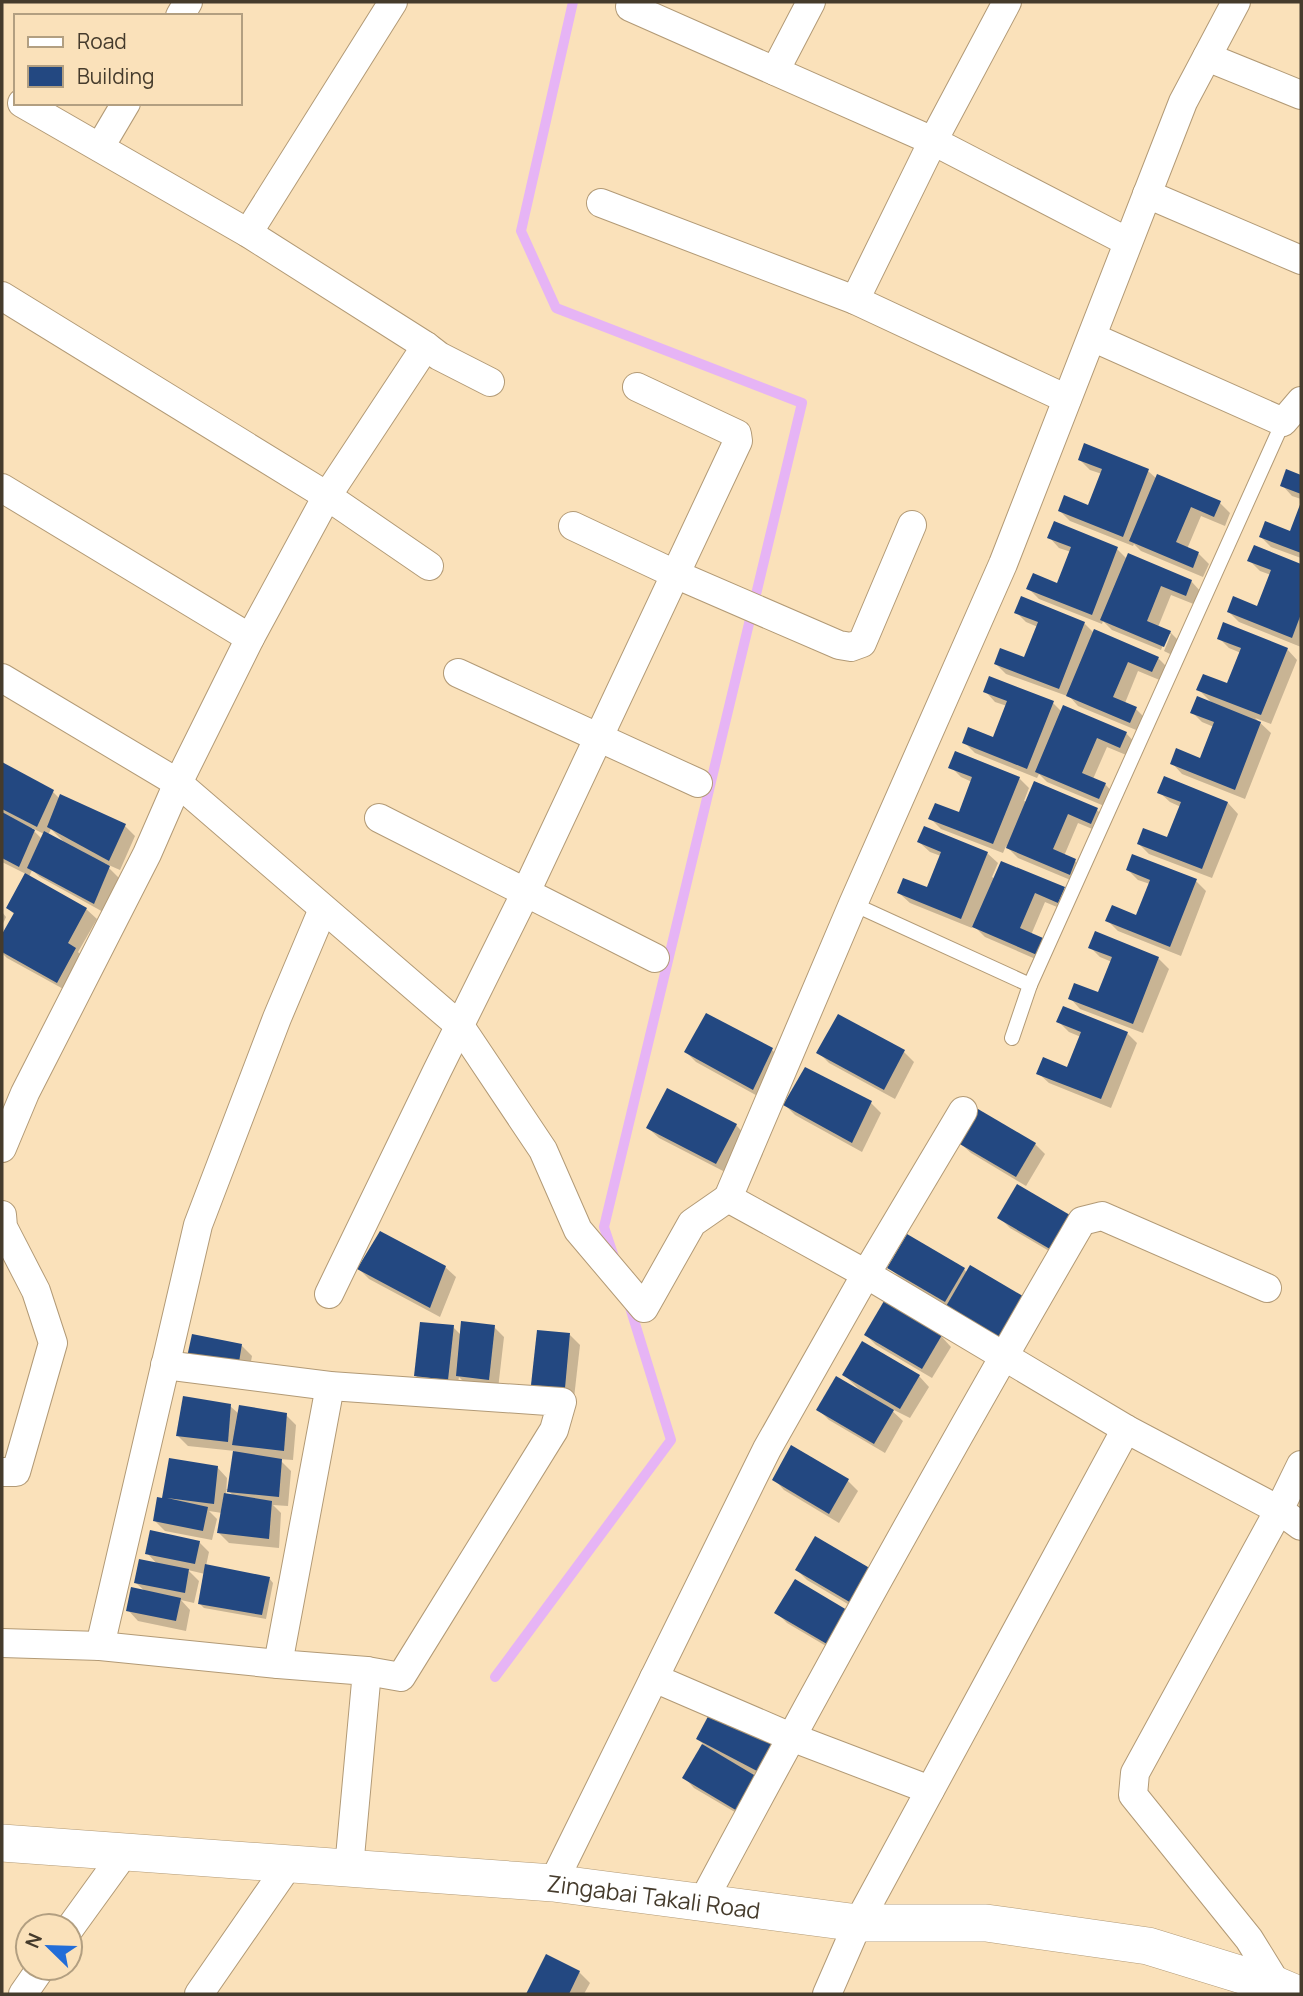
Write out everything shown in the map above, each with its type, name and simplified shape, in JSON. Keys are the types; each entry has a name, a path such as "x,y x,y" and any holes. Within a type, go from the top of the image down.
{"street":[{"path":"248,233 393,2"},
{"path":"631,2 630,7 933,141 1128,242"},
{"path":"775,71 811,2"},
{"path":"855,300 933,141 1007,2"},
{"path":"4,683 178,783 460,1026 543,1150 578,1230 644,1308 692,1223 728,1198 853,904 1003,564 1183,102 1236,2"},
{"path":"1206,57 1301,95"},
{"path":"26,105 248,233 439,356 490,382"},
{"path":"100,147 125,105"},
{"path":"1147,194 1301,260"},
{"path":"601,203 855,300 1067,399"},
{"path":"2,296 327,496 429,566"},
{"path":"1092,337 1292,412"},
{"path":"2,1148 25,1093 147,854 178,783 250,638 327,496 426,346"},
{"path":"329,1294 525,894 738,441 737,434 637,387"},
{"path":"2,488 250,638"},
{"path":"573,526 787,624 839,645 851,647 862,643 912,525"},
{"path":"458,673 698,783"},
{"path":"379,818 655,958"},
{"path":"100,1646 198,1225 277,1018 323,909"},
{"path":"553,1883 767,1449 866,1274 963,1111"},
{"path":"728,1198 866,1274 1126,1429 1290,1518"},
{"path":"2,1215 3,1227 36,1291 53,1343 16,1472 2,1472"},
{"path":"702,1903 791,1737 1004,1355 1082,1221 1102,1216 1268,1288"},
{"path":"2,1643 100,1646 401,1676 554,1430 562,1402 330,1386 165,1365"},
{"path":"278,1664 330,1386"},
{"path":"827,1994 858,1923 1126,1429"},
{"path":"1288,1990 1133,1795 1135,1773 1290,1518 1301,1465"},
{"path":"349,1868 367,1671"},
{"path":"654,1678 791,1737 930,1790"},
{"name":"Zingabai Takali Road","path":"2,1843 553,1883 858,1923 986,1923 1148,1946 1288,1990"},
{"path":"82,1912 125,1852"},
{"path":"199,1994 289,1864"}],"lane":[{"path":"1012,1038 1031,985 1292,412"},
{"path":"853,904 1031,985"}],"building":[{"path":"1084,443 1149,469 1123,537 1058,511 1064,495 1088,505 1102,469 1078,460"},
{"path":"1286,469 1301,475 1301,494 1280,486"},
{"path":"1157,474 1221,501 1214,517 1191,507 1176,542 1199,552 1193,568 1129,541"},
{"path":"1301,502 1301,553 1259,537 1265,521 1290,531"},
{"path":"1054,521 1118,547 1092,615 1026,589 1033,573 1057,583 1071,547 1047,538"},
{"path":"1254,545 1301,564 1301,614 1292,638 1227,612 1233,596 1257,606 1271,570 1247,561"},
{"path":"1128,553 1192,580 1186,596 1161,586 1147,621 1171,631 1164,647 1100,620"},
{"path":"1021,596 1085,622 1059,689 994,664 1000,648 1024,657 1038,622 1014,613"},
{"path":"1223,622 1288,648 1261,715 1196,690 1203,674 1227,683 1241,648 1217,639"},
{"path":"1094,629 1159,657 1152,672 1128,662 1113,697 1137,707 1130,723 1066,696"},
{"path":"989,676 1054,701 1027,769 962,743 968,727 993,737 1007,701 983,692"},
{"path":"1197,696 1261,722 1235,790 1170,764 1176,748 1200,758 1214,722 1190,713"},
{"path":"1063,705 1127,732 1120,748 1097,738 1082,773 1106,783 1099,799 1035,772"},
{"path":"955,751 1020,777 993,844 928,819 935,803 959,812 972,777 948,768"},
{"path":"2,762 54,790 37,827 2,809"},
{"path":"1164,776 1228,802 1202,869 1137,844 1143,828 1167,837 1181,802 1157,793"},
{"path":"1034,781 1098,808 1091,824 1068,814 1053,849 1076,859 1070,875 1006,848"},
{"path":"60,794 126,824 109,861 47,827"},
{"path":"2,812 35,830 19,867 2,858"},
{"path":"924,826 988,852 961,919 897,893 903,878 927,887 941,852 917,842"},
{"path":"44,831 110,866 94,904 27,868"},
{"path":"1132,854 1197,879 1170,947 1105,921 1112,905 1136,915 1150,880 1126,870"},
{"path":"1001,861 1065,887 1058,903 1035,893 1020,928 1043,938 1037,955 972,927"},
{"path":"25,873 87,908 68,943 76,948 57,983 2,952 2,934 14,913 6,908"},
{"path":"1095,931 1159,957 1133,1024 1068,999 1074,983 1098,992 1112,957 1088,948"},
{"path":"1063,1006 1128,1032 1101,1099 1036,1074 1043,1057 1067,1067 1081,1032 1056,1022"},
{"path":"706,1013 773,1048 753,1090 684,1052"},
{"path":"838,1014 905,1050 884,1090 816,1053"},
{"path":"805,1067 872,1101 852,1143 783,1105"},
{"path":"667,1088 737,1124 716,1164 646,1128"},
{"path":"978,1109 1036,1143 1016,1177 958,1143"},
{"path":"1017,1184 1075,1218 1055,1252 997,1218"},
{"path":"380,1231 446,1266 430,1308 357,1269"},
{"path":"907,1234 965,1268 945,1302 887,1268"},
{"path":"970,1265 1028,1299 1003,1340 945,1308"},
{"path":"884,1301 942,1335 922,1369 864,1335"},
{"path":"461,1321 495,1325 489,1380 456,1376"},
{"path":"420,1322 454,1325 448,1380 414,1376"},
{"path":"537,1330 570,1333 565,1388 531,1385"},
{"path":"192,1334 242,1344 238,1368 187,1357"},
{"path":"862,1341 920,1375 900,1409 842,1375"},
{"path":"836,1376 894,1410 874,1444 816,1410"},
{"path":"183,1396 231,1404 228,1442 176,1436"},
{"path":"239,1405 287,1413 284,1451 232,1445"},
{"path":"791,1445 849,1479 829,1514 772,1480"},
{"path":"233,1451 282,1459 279,1497 227,1492"},
{"path":"169,1458 218,1466 214,1504 167,1498 208,1507 203,1531 153,1521 157,1497 162,1498"},
{"path":"224,1493 272,1501 269,1539 217,1533"},
{"path":"150,1530 200,1541 195,1564 145,1554"},
{"path":"815,1536 873,1570 853,1604 795,1570"},
{"path":"139,1559 189,1569 185,1593 134,1583"},
{"path":"205,1564 270,1577 262,1615 198,1604"},
{"path":"795,1579 852,1613 832,1647 774,1613"},
{"path":"131,1587 181,1598 176,1621 126,1611"},
{"path":"713,1707 774,1739 757,1771 696,1739"},
{"path":"702,1744 759,1778 739,1812 682,1778"},
{"path":"546,1954 580,1971 569,1994 526,1994"}],"waterway":[{"path":"573,2 521,231 556,308 802,403 604,1227 614,1257"},
{"path":"495,1677 671,1440 629,1304"}]}
